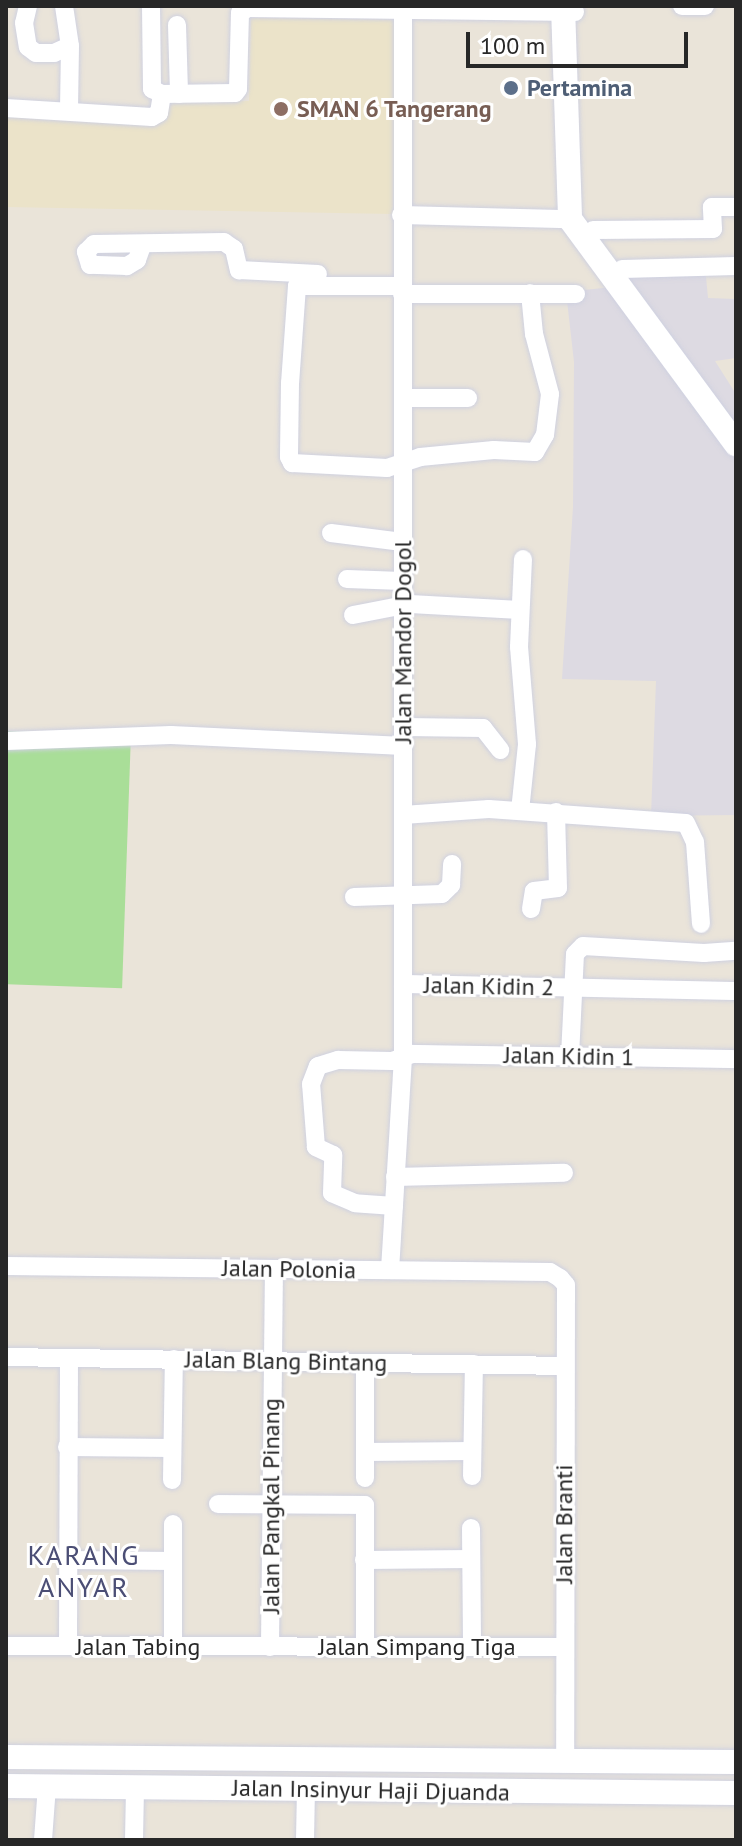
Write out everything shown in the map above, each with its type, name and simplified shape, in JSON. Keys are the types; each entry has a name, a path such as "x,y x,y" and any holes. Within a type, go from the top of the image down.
{"main road":[{"path":"569,9 570,219 736,423"},
{"path":"569,56 581,206 646,312 736,444"},
{"name":"Jalan Insinyur Haji Djuanda","path":"6,1757 736,1762"},
{"path":"318,1789 330,1760"},
{"path":"364,1790 365,1761"},
{"name":"Jalan Insinyur Haji Djuanda","path":"6,1786 736,1793"}],"street":[{"path":"28,6 24,23 28,47 36,53 54,53 70,46"},
{"path":"64,6 70,46 69,111"},
{"path":"151,6 152,89 170,94 230,94 238,89 242,9 569,9"},
{"path":"682,6 705,6"},
{"name":"Jalan Mandor Dogol","path":"390,1270 403,1057 403,9"},
{"path":"6,108 156,116 170,94 177,25"},
{"path":"593,230 713,229 712,207 736,207"},
{"path":"401,215 570,219"},
{"path":"142,246 151,241 224,242 234,249 239,270 249,272 401,285 576,294"},
{"path":"622,269 736,266"},
{"path":"401,285 297,286 290,383 291,462 387,468 420,457 479,451 535,452 545,435 550,394 534,334 530,293"},
{"path":"405,398 468,398"},
{"path":"331,533 402,542"},
{"path":"520,811 527,744 520,610 523,559"},
{"path":"347,579 402,581"},
{"path":"353,615 402,606 458,605 520,610"},
{"path":"6,741 171,735 404,737 483,728 500,750"},
{"path":"531,909 534,891 558,888 556,812"},
{"path":"403,815 556,812 686,823 695,842 701,924"},
{"path":"354,897 442,894 451,885 452,864"},
{"path":"570,1056 575,954 583,946 704,953 736,951"},
{"name":"Jalan Kidin 2","path":"403,984 736,991"},
{"name":"Jalan Kidin 1","path":"394,1206 355,1203 332,1193 333,1155 316,1147 311,1084 318,1066 338,1060 392,1061 412,1054 736,1059"},
{"path":"395,1177 564,1173"},
{"name":"Jalan Polonia","path":"6,1266 550,1272 566,1285"},
{"name":"Jalan Pangkal Pinang","path":"270,1647 274,1269"},
{"name":"Jalan Branti","path":"565,1762 566,1285"},
{"name":"Jalan Blang Bintang","path":"6,1357 565,1366"},
{"path":"68,1646 69,1358"},
{"path":"172,1480 174,1359"},
{"path":"365,1363 365,1478"},
{"path":"472,1476 474,1364"},
{"path":"67,1447 172,1448"},
{"path":"365,1452 472,1451"},
{"path":"218,1504 365,1505 365,1647"},
{"path":"173,1524 173,1647"},
{"path":"471,1528 472,1647"},
{"path":"364,1560 471,1559"},
{"path":"69,1560 173,1561"},
{"name":"Jalan Tabing","path":"6,1646 270,1647"},
{"name":"Jalan Simpang Tiga","path":"270,1647 564,1647"},
{"path":"43,1840 47,1786"},
{"path":"134,1840 135,1787"},
{"path":"305,1840 318,1789"}],"shaded area":[{"name":"SMAN 6 Tangerang","path":"251,18 396,20 393,214 6,207 6,117 167,120 167,100 249,101"},
{"path":"638,266 705,266 708,298 736,299 736,358 715,361 736,394 736,815 651,816 656,681 562,679 573,507 574,362 566,292 612,287"}],"green space":[{"path":"6,731 131,735 122,988 6,984"}],"place":[{"name":"Pertamina","path":"511,88"},
{"name":"SMAN 6 Tangerang","path":"281,109"}],"district":[{"name":"KARANG ANYAR","path":"84,1571"}]}
